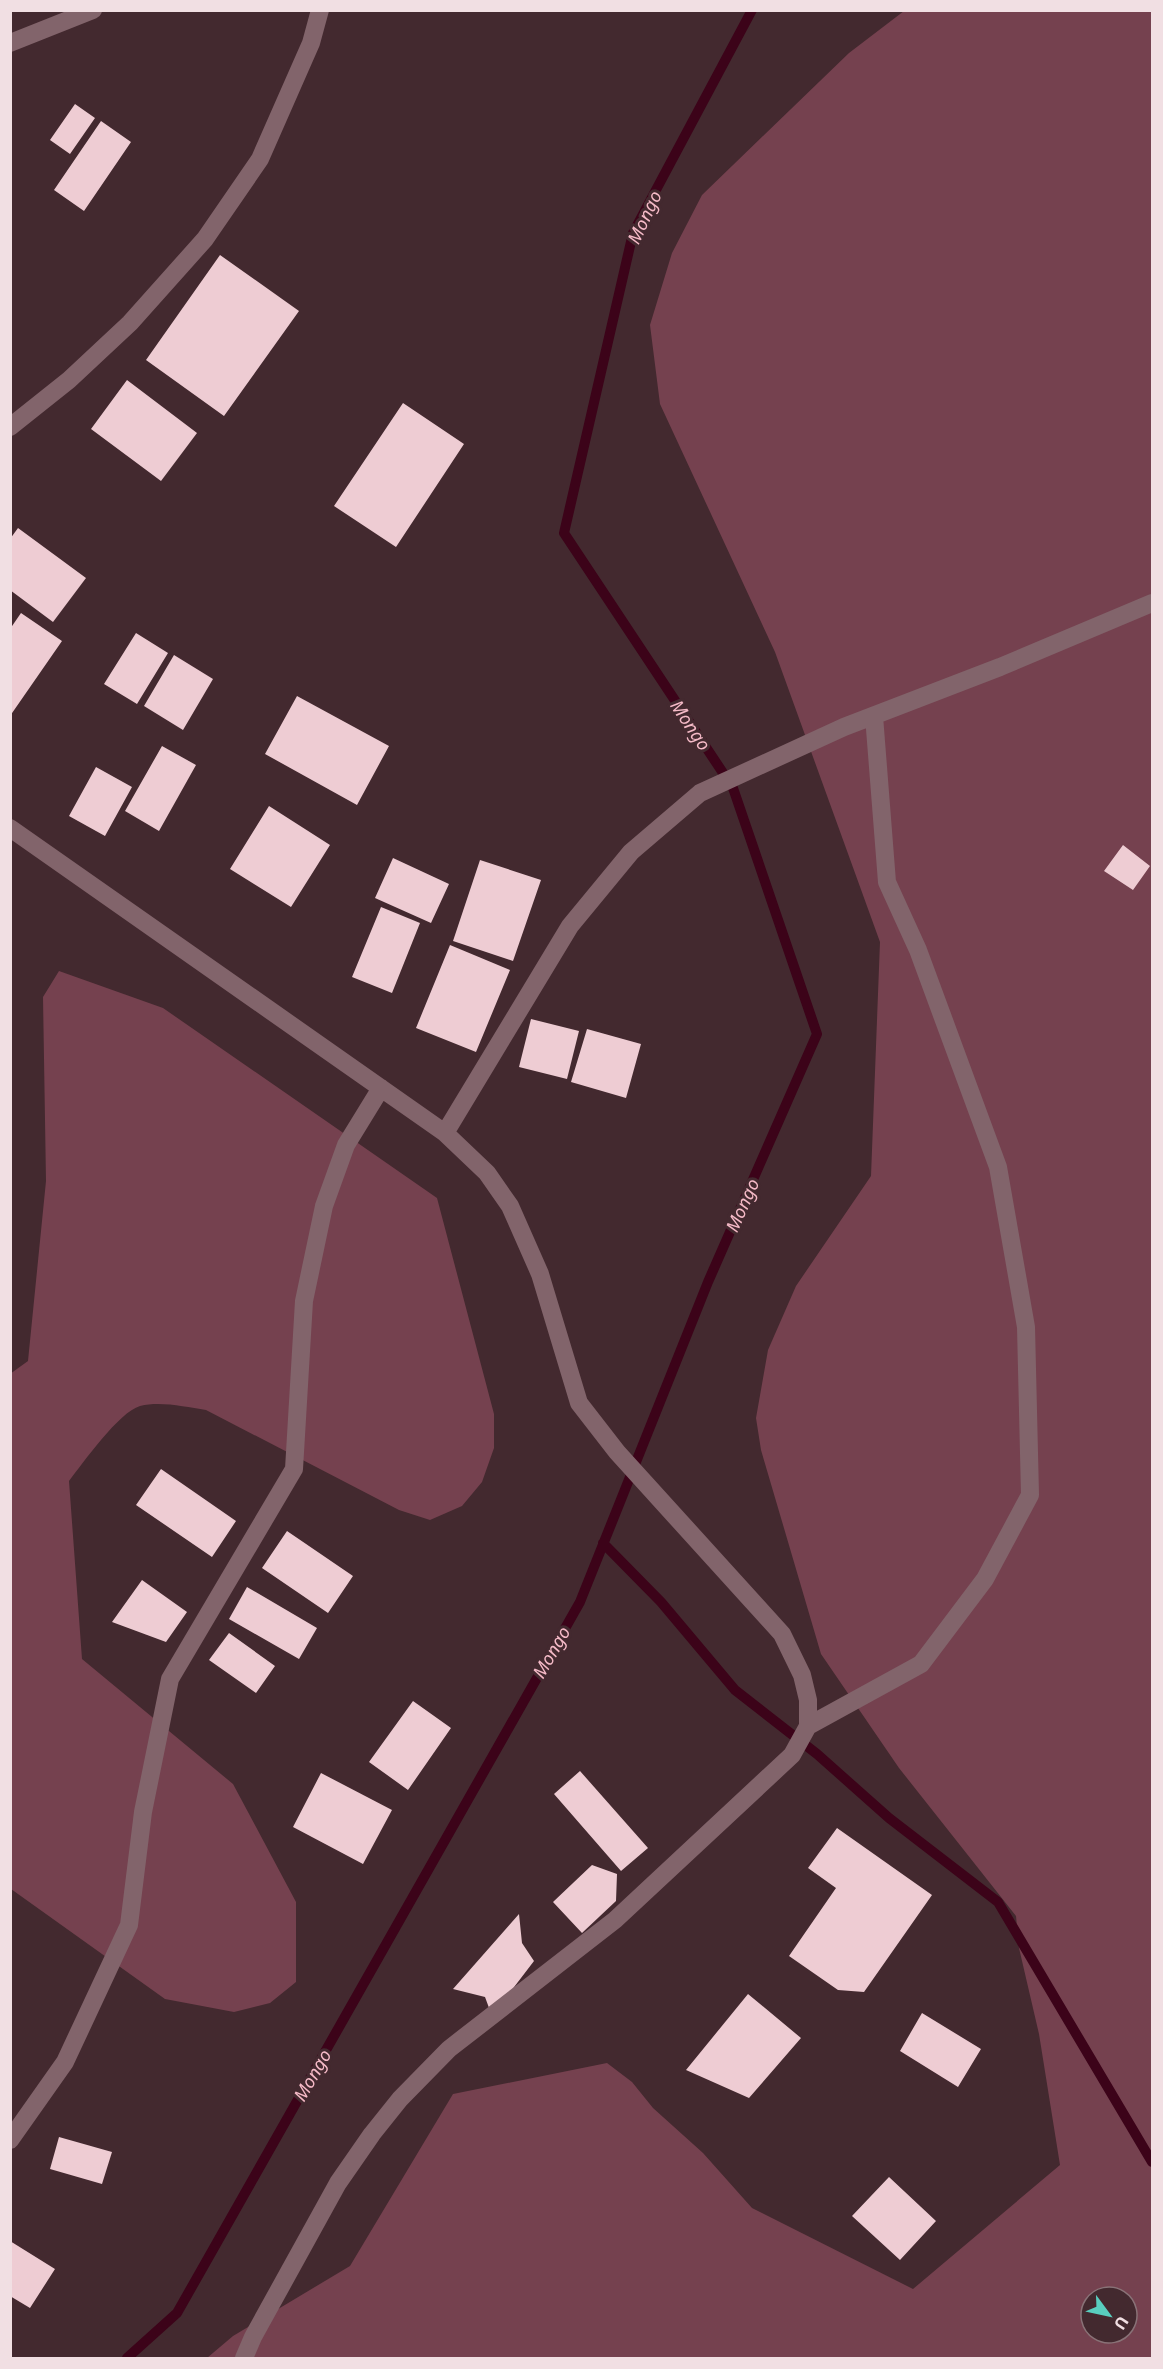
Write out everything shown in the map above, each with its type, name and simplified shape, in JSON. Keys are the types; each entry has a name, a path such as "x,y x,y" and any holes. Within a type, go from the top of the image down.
{"street":[{"path":"10,43 93,10"},
{"path":"10,427 69,380 130,323 205,239 260,159 311,43 320,10"},
{"path":"445,1133 570,926 632,852 700,793 844,727 1000,668 1152,603"},
{"path":"806,1730 921,1664 985,1579 1030,1495 1026,1327 998,1167 918,950 887,882 874,716"},
{"path":"10,828 445,1133 487,1173 510,1206 540,1274 579,1403 617,1452 782,1634 802,1675 808,1700 806,1730 792,1755 615,1920 449,2049 400,2098 338,2183 253,2337 244,2358"},
{"path":"10,2140 65,2062 129,1925 143,1812 170,1679 294,1469 304,1301 324,1206 346,1145 381,1088"}],"shaded area":[{"path":"904,11 1152,11 1152,2358 207,2358 233,2336 350,2266 453,2094 607,2063 632,2082 653,2108 703,2153 752,2208 913,2289 1060,2165 1039,2034 1019,1948 1016,1916 899,1768 821,1654 761,1450 756,1418 768,1350 796,1286 871,1176 880,942 775,652 660,404 650,325 672,253 702,195 849,53"},
{"path":"59,971 163,1008 437,1198 494,1414 494,1448 482,1482 462,1506 430,1520 399,1510 206,1410 173,1405 156,1404 131,1410 102,1439 69,1481 82,1659 233,1784 296,1902 296,1982 270,2003 234,2012 165,1999 11,1889 10,1374 28,1361 46,1181 43,997"}],"building":[{"path":"75,104 95,118 70,154 50,140"},
{"path":"101,121 131,142 84,211 54,190"},
{"path":"220,255 299,311 224,416 146,360"},
{"path":"127,380 197,433 161,481 91,429"},
{"path":"403,403 464,444 396,547 334,506"},
{"path":"18,528 86,578 53,622 10,590 10,539"},
{"path":"21,613 62,641 10,716 10,629"},
{"path":"136,633 168,653 137,704 104,684"},
{"path":"174,655 213,679 183,730 144,706"},
{"path":"297,696 389,746 357,805 265,754"},
{"path":"162,746 196,765 159,831 125,811"},
{"path":"96,767 132,787 105,836 69,816"},
{"path":"269,806 330,845 291,907 230,869"},
{"path":"1123,845 1150,866 1133,890 1104,871"},
{"path":"393,858 449,884 431,923 375,898"},
{"path":"480,860 541,880 513,961 453,941"},
{"path":"381,907 420,923 392,993 352,977"},
{"path":"450,945 510,970 476,1052 416,1028"},
{"path":"531,1019 579,1031 567,1079 519,1067"},
{"path":"587,1029 641,1044 626,1098 571,1082"},
{"path":"161,1469 236,1521 212,1557 136,1505"},
{"path":"287,1531 353,1576 328,1613 262,1568"},
{"path":"142,1580 187,1612 166,1642 112,1622"},
{"path":"247,1587 317,1628 299,1659 229,1619"},
{"path":"229,1633 275,1666 256,1693 209,1660"},
{"path":"413,1701 451,1728 408,1790 369,1762"},
{"path":"580,1771 648,1848 621,1871 554,1794"},
{"path":"321,1773 392,1810 363,1864 293,1827"},
{"path":"837,1828 932,1895 864,1992 838,1990 789,1956 836,1888 808,1868"},
{"path":"592,1865 617,1874 616,1901 582,1933 553,1902"},
{"path":"519,1914 522,1943 534,1961 492,2016 485,1997 453,1989"},
{"path":"748,1994 801,2038 749,2098 686,2070"},
{"path":"922,2013 981,2049 958,2087 900,2051"},
{"path":"59,2137 112,2152 102,2184 50,2169"},
{"path":"889,2177 936,2221 900,2260 852,2216"},
{"path":"10,2241 55,2269 30,2308 10,2296"}],"waterway":[{"name":"Mongo","path":"127,2358 177,2313 580,1602 708,1282 817,1034 733,788 564,533 633,233 752,10"},
{"path":"603,1543 661,1602 735,1690 817,1754 889,1818 998,1902 1152,2162"}]}
